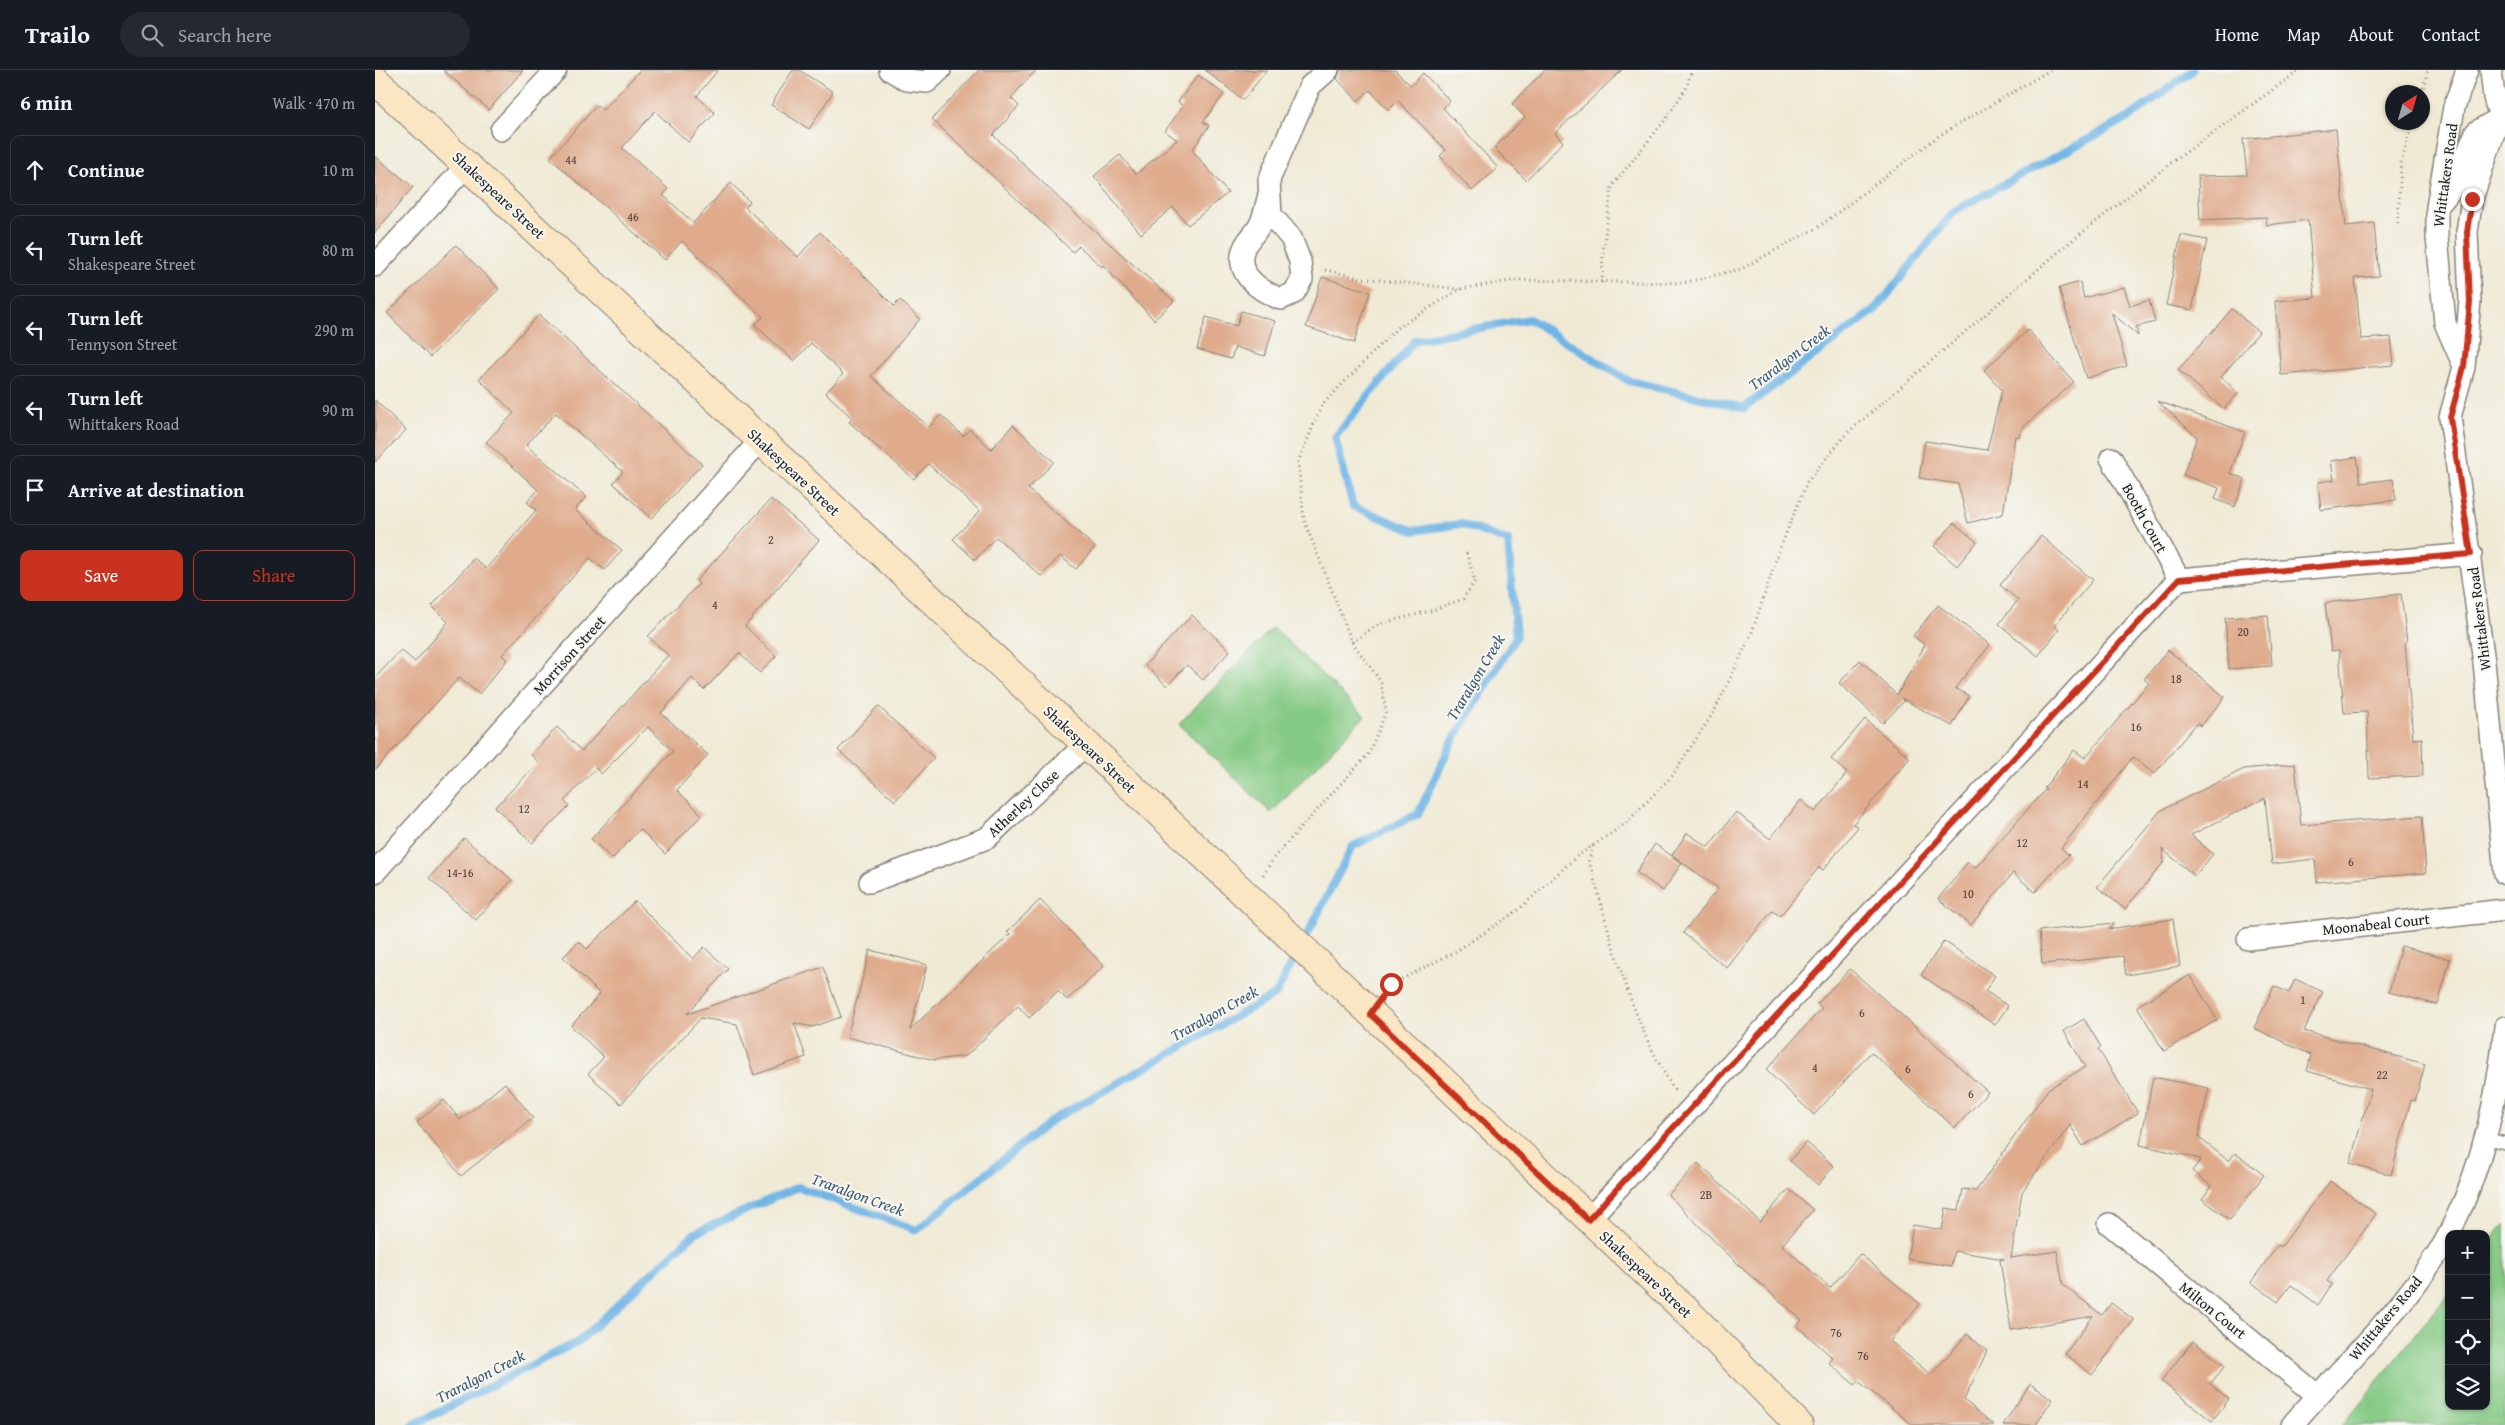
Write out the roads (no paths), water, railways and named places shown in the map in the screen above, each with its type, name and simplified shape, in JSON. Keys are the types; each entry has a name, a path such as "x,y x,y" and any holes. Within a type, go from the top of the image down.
{"main road":[{"name":"Shakespeare Street","path":"375,80 1086,744 1254,906 1694,1318 1799,1425"}],"street":[{"path":"501,130 555,70"},
{"path":"890,70 907,80 934,76"},
{"path":"1269,194 1262,220 1246,245 1242,256 1243,272 1268,295 1281,299 1293,292 1302,279 1301,261 1291,238 1271,215 1269,180 1310,86 1328,70"},
{"name":"Whittakers Road","path":"2464,367 2445,323 2437,237 2437,207 2454,106 2467,70"},
{"path":"2437,207 2454,186 2476,132 2504,114 2494,97 2491,70"},
{"name":"Whittakers Road","path":"2504,114 2472,199 2467,232 2470,302 2464,367 2450,418 2471,554 2484,662 2505,874"},
{"path":"2479,177 2505,152"},
{"path":"375,266 467,166"},
{"name":"Morrison Street","path":"376,869 760,441"},
{"name":"Booth Court","path":"2111,458 2179,579"},
{"path":"1588,1220 2179,579 2471,554"},
{"name":"Atherley Close","path":"870,882 987,838 1086,744"},
{"name":"Moonabeal Court","path":"2248,939 2505,910"},
{"name":"Whittakers Road","path":"2292,1425 2317,1395 2368,1343 2440,1250 2495,1140 2505,1027"},
{"name":"Milton Court","path":"2109,1224 2317,1395"}],"waterway":[{"name":"Traralgon Creek","path":"1304,941 1353,846 1418,814 1451,744 1516,637 1508,541 1461,524 1413,531 1353,506 1335,437 1415,340 1529,319 1629,381 1744,408 1876,309 1954,211 2130,117 2193,70"},
{"name":"Traralgon Creek","path":"413,1425 579,1341 695,1233 798,1187 917,1230 1052,1120 1276,994 1298,951"}]}
